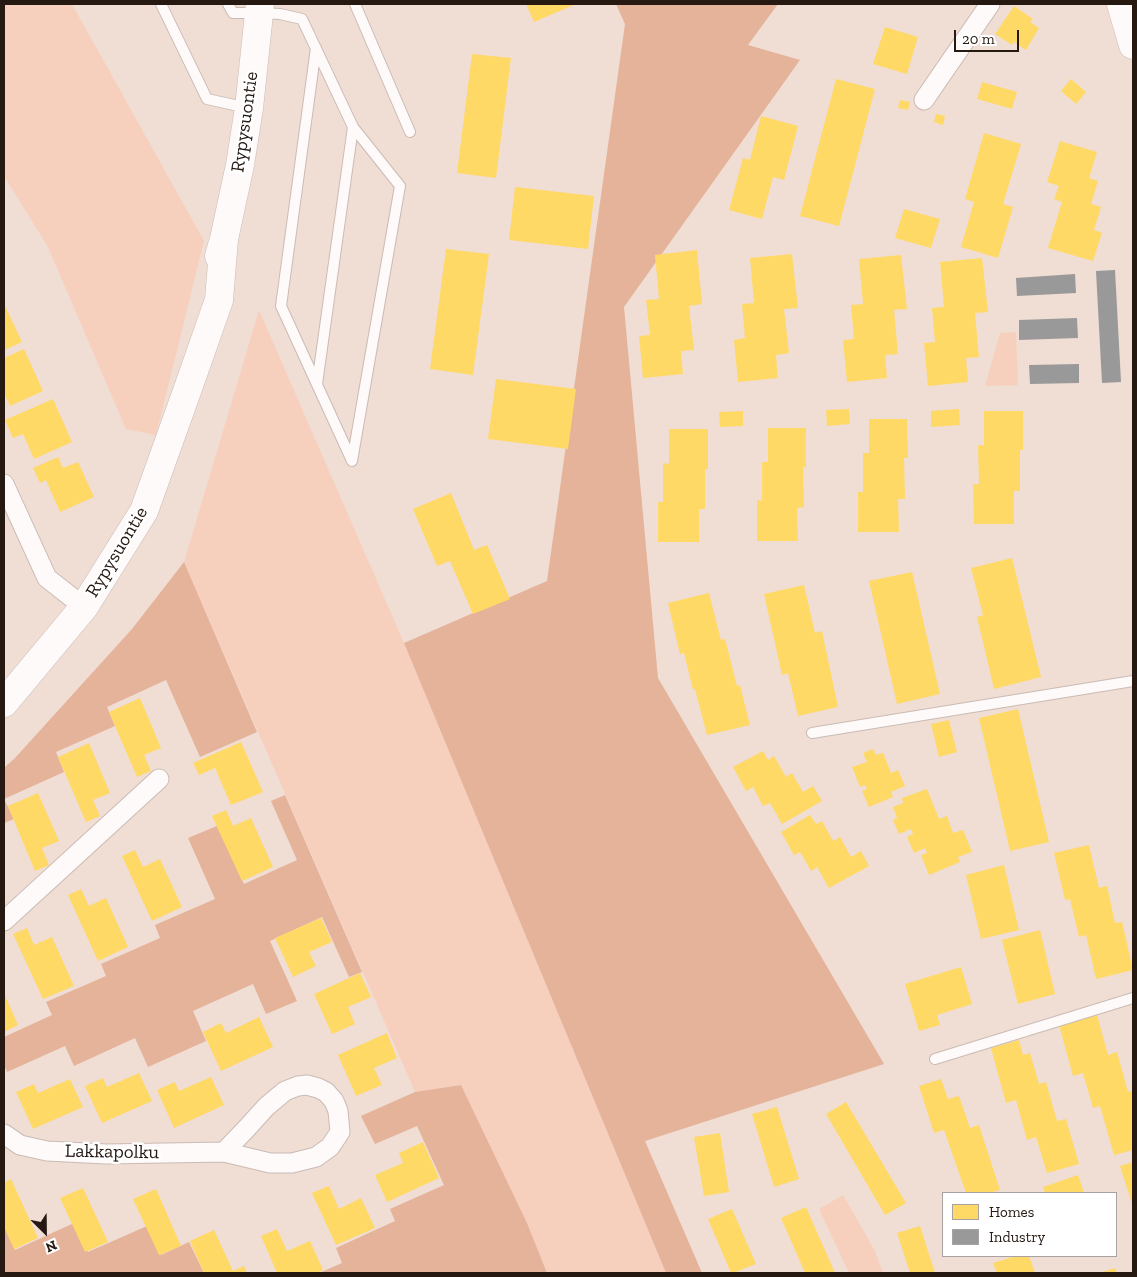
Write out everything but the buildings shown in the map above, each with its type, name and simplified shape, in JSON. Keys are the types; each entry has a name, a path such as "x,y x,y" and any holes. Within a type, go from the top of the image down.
{"street":[{"path":"924,100 990,4"},
{"path":"1122,4 1133,45"},
{"name":"Rypysuontie","path":"4,703 84,607 144,511 201,350 206,296 224,238 240,165 249,108 260,8"},
{"path":"4,484 47,578 84,607"},
{"path":"4,921 159,779"},
{"name":"Lakkapolku","path":"4,1134 20,1145 47,1151 106,1154 224,1152 270,1163 292,1163 316,1157 330,1147 340,1132 338,1110 334,1101 326,1092 318,1088 307,1084 286,1090 266,1107 224,1152"}],"lane":[{"path":"161,4 207,99 249,108"},
{"path":"228,4 233,13 260,8 302,19 316,48 353,127 400,186 352,461 281,306 316,48"},
{"path":"355,4 410,132"},
{"path":"317,385 353,127"},
{"path":"812,733 1133,681"},
{"path":"935,1059 1133,998"}],"shaded area":[{"path":"4,4 72,4 204,241 156,435 126,429 48,247 4,176"},
{"path":"616,4 778,4 748,45 800,60 624,307 658,678 884,1064 645,1141 702,1273 666,1273 404,643 547,581 625,24"},
{"path":"259,310 404,643 666,1273 547,1273 527,1223 461,1085 415,1092 184,562"},
{"path":"1016,332 1018,385 985,386 1000,333"},
{"path":"184,562 257,732 200,757 166,680 107,707 115,726 56,752 64,772 4,799 4,768 132,629"},
{"path":"285,795 362,972 349,977 322,917 270,941 297,1001 266,1014 253,984 193,1011 206,1041 148,1067 135,1038 74,1066 65,1046 7,1072 4,1065 4,1037 52,1015 46,1002 106,976 101,964 160,938 155,925 215,899 188,838 217,826 244,884 297,860 271,801"},
{"path":"4,799 14,819 4,823"},
{"path":"461,1085 527,1223 547,1273 319,1273 342,1263 336,1248 395,1221 390,1209 444,1185 417,1126 375,1144 361,1116 415,1092"},
{"path":"843,1195 875,1251 883,1273 849,1273 819,1209"},
{"path":"74,1223 88,1252 147,1226 161,1255 189,1242 204,1273 4,1273 4,1226 15,1250"}]}
